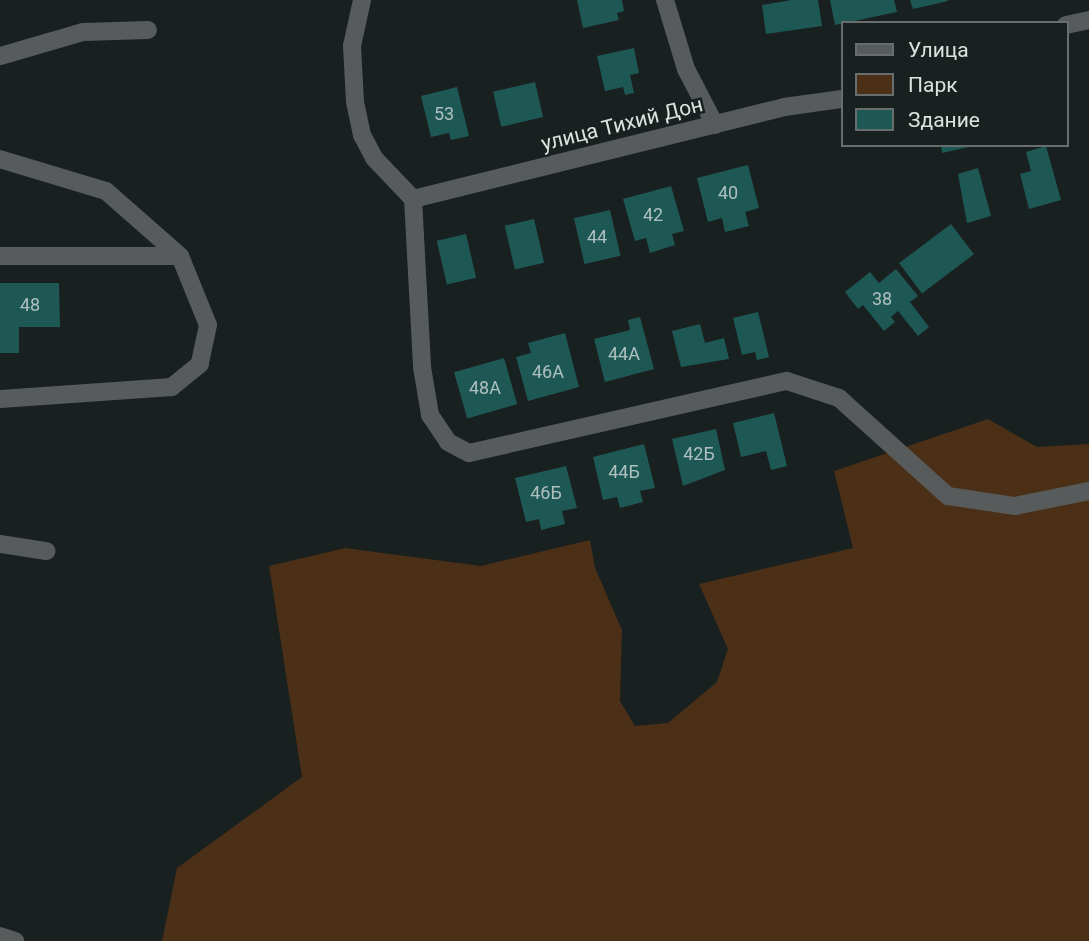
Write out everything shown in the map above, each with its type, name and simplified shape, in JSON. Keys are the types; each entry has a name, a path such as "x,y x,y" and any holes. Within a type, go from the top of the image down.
{"street":[{"path":"362,0 352,46 362,135 374,159 413,199 422,366 430,415 448,442 469,453 787,381 839,398 948,496 1015,506 1089,491"},
{"path":"665,0 686,69 715,125"},
{"path":"1068,25 1089,20"},
{"path":"0,56 83,32 148,30"},
{"name":"улица Тихий Дон","path":"413,199 784,107 841,100"},
{"path":"0,159 106,191 180,256 208,325 200,364 172,387 0,399"},
{"path":"0,256 180,256"},
{"path":"0,544 46,551"},
{"path":"0,936 15,941"}],"green space":[{"path":"988,419 1037,447 1089,444 1089,941 162,941 177,868 302,777 269,566 345,548 481,566 590,540 595,568 622,630 620,701 635,726 668,723 717,682 728,649 699,584 853,548 834,471"}],"building":[{"path":"577,0 622,0 624,11 617,13 619,20 583,28"},
{"path":"792,0 818,0 822,26 766,34 762,5"},
{"path":"830,0 894,0 897,12 841,21 841,24 835,25"},
{"path":"910,0 948,0 948,1 913,9"},
{"path":"634,48 639,73 630,75 634,93 625,95 623,87 605,91 597,56"},
{"path":"535,82 543,117 501,127 493,92"},
{"path":"457,87 469,136 451,140 449,133 431,137 421,96"},
{"path":"941,147 969,147 942,153"},
{"path":"1046,147 1061,200 1029,209 1020,174 1031,171 1026,152"},
{"path":"748,165 759,208 745,212 749,226 725,232 722,218 708,222 697,178"},
{"path":"978,168 991,216 967,223 958,174"},
{"path":"671,186 684,231 672,234 675,245 650,253 646,238 635,241 623,199"},
{"path":"610,210 621,256 585,264 574,218"},
{"path":"534,219 544,263 515,270 505,226"},
{"path":"951,224 974,254 922,293 899,263"},
{"path":"466,234 476,278 447,285 437,241"},
{"path":"896,269 918,296 910,302 929,327 918,336 898,311 891,317 895,322 884,331 863,305 858,309 845,292 870,272 879,283"},
{"path":"0,283 59,283 60,327 19,327 19,353 0,353"},
{"path":"758,312 769,357 757,360 755,352 742,355 733,318"},
{"path":"640,317 654,369 605,382 594,339 630,330 628,320"},
{"path":"700,324 705,343 724,338 729,359 681,367 672,331"},
{"path":"565,333 579,387 528,401 516,357 531,353 528,343"},
{"path":"504,358 517,404 467,418 454,372"},
{"path":"774,413 787,466 771,470 766,451 741,457 733,423"},
{"path":"716,429 725,470 683,486 672,439"},
{"path":"644,444 655,488 640,491 643,502 620,508 617,497 603,500 593,457"},
{"path":"566,466 577,508 562,511 565,524 541,530 539,519 526,522 515,478"}]}
